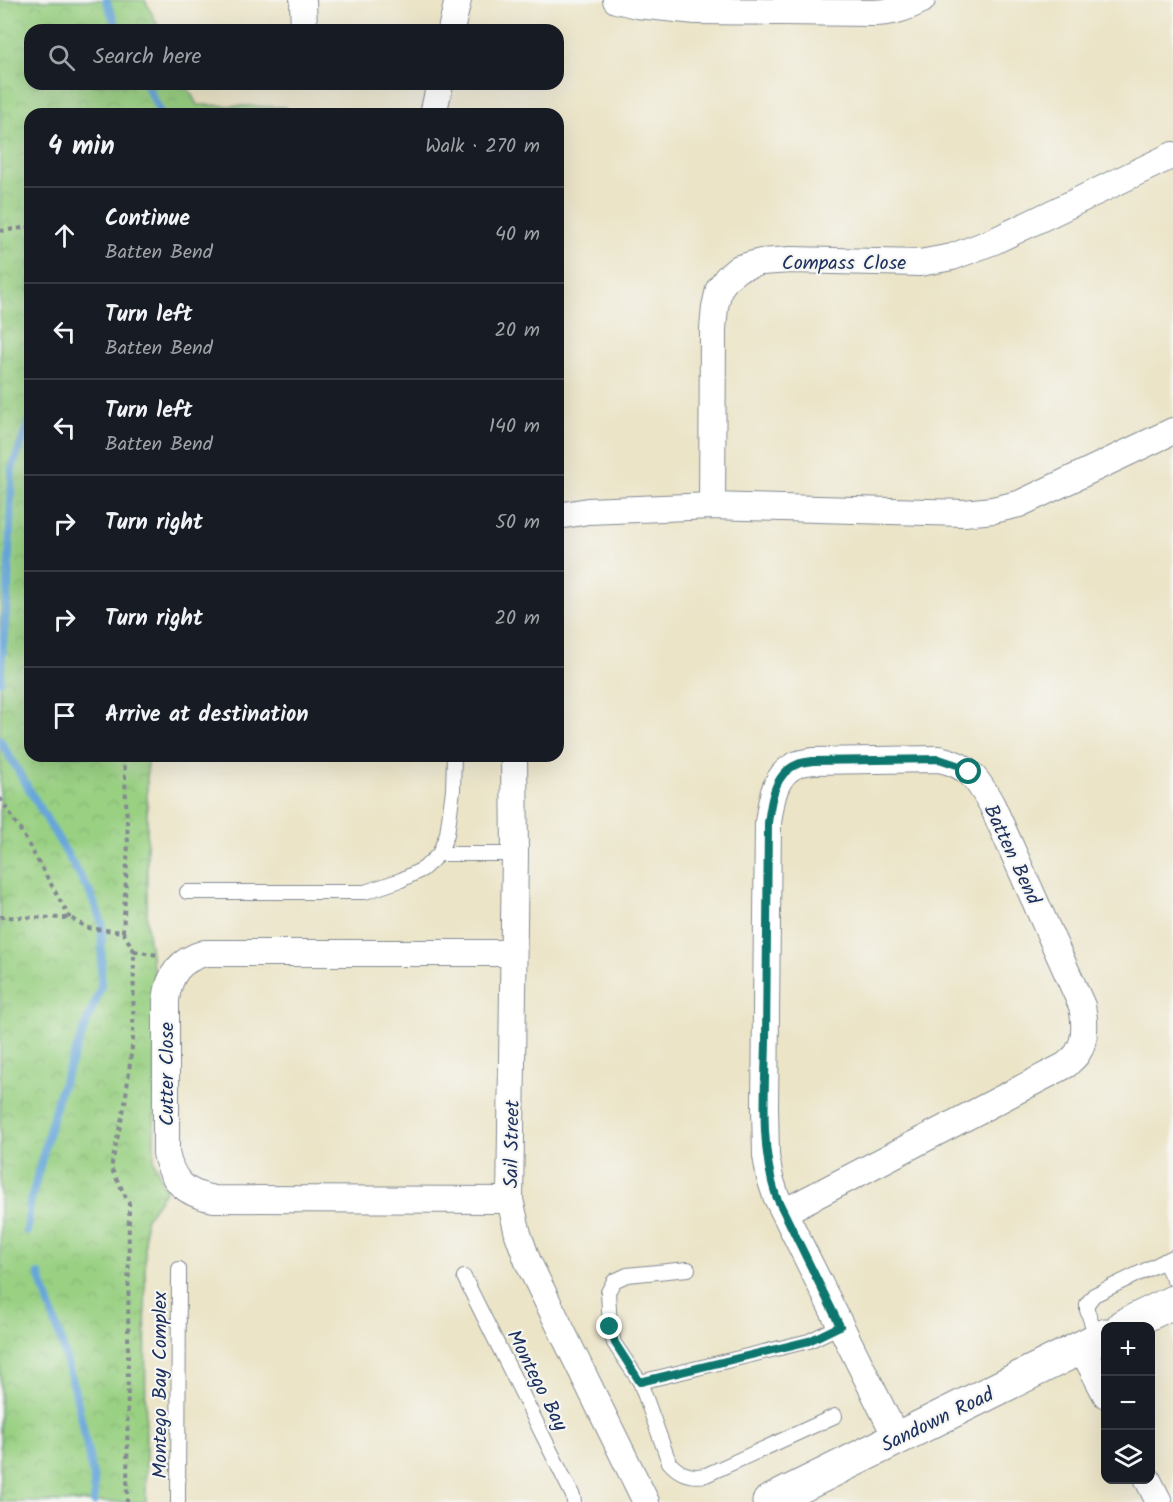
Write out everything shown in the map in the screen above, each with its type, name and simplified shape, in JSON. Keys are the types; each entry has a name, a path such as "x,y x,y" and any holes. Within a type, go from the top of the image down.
{"street":[{"path":"303,0 304,24"},
{"path":"453,24 458,0"},
{"path":"616,0 696,11 758,6 884,13 907,8 922,0"},
{"path":"434,108 439,90"},
{"name":"Compass Close","path":"712,506 715,307 719,289 739,268 761,262 791,260 920,262 952,257 994,241 1173,155"},
{"path":"564,515 712,506 964,513 993,510 1019,504 1173,432"},
{"name":"Batten Bend","path":"784,1212 1066,1065 1077,1054 1082,1042 1084,1017 1082,1006 992,805 980,784 969,772 949,761 939,759 813,761 796,764 785,772 777,783 771,797 768,823 765,1106 766,1156 770,1178 776,1196 897,1439"},
{"name":"Sail Street","path":"514,762 510,1200 528,1262 646,1502"},
{"name":"Cutter Close","path":"510,1200 214,1199 190,1192 173,1175 166,1153 166,1000 171,977 178,968 188,959 205,953 513,953"},
{"name":"Sandown Road","path":"1132,1322 1173,1302"},
{"name":"Sandown Road","path":"769,1502 1101,1337"},
{"path":"1150,1484 1159,1502"}],"lane":[{"path":"187,891 364,892 401,880 423,869 439,854 447,834 453,790 454,762"},
{"path":"439,854 515,854"},
{"path":"1101,1335 1087,1310 1087,1304 1094,1295 1168,1259 1173,1279"},
{"name":"Montego Bay Complex","path":"178,1502 179,1269"},
{"path":"688,1269 627,1275 614,1281 608,1292 610,1327 615,1343 640,1382 669,1462 678,1471 690,1476 713,1473 835,1416"},
{"name":"Montego Bay","path":"464,1277 574,1502"},
{"path":"640,1382 809,1341 840,1326"}],"path":[{"path":"0,231 24,228"},
{"path":"124,762 128,844 123,933 134,951 133,1039 125,1103 111,1168 129,1203 127,1502"},
{"path":"0,798 71,918 87,928 123,933"},
{"path":"0,917 71,918"}],"green space":[{"path":"0,0 145,0 157,24 24,24 24,90 189,90 197,105 286,107 24,108 24,762 147,762 147,926 156,989 154,1161 166,1190 145,1220 146,1502 0,1502 0,1271 3,1268 0,1265"}],"waterway":[{"path":"106,0 116,24"},
{"path":"149,90 158,108"},
{"path":"0,681 8,587 12,468 24,436"},
{"path":"0,740 90,893 102,923 101,987 59,1093 30,1204 27,1231"},
{"path":"39,1274 77,1399 94,1481 94,1502"}],"route":[{"path":"610,1327 615,1343 640,1382 809,1341 840,1326 776,1196 766,1156 768,823 771,797 785,772 796,764 813,761 939,759 949,761 969,772"}]}
